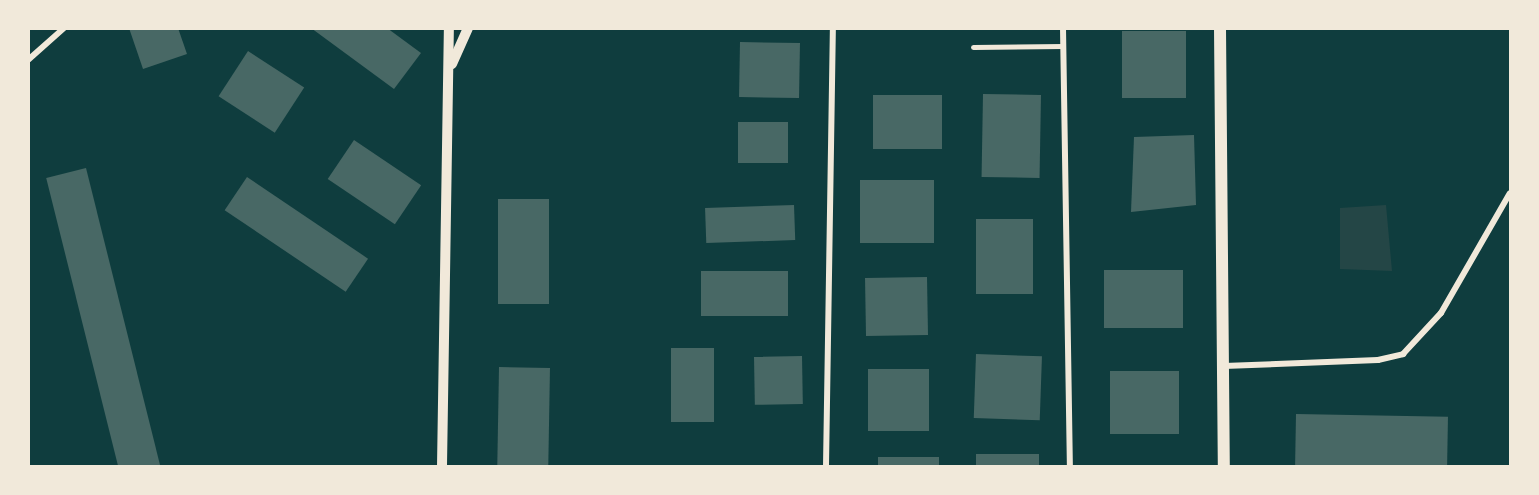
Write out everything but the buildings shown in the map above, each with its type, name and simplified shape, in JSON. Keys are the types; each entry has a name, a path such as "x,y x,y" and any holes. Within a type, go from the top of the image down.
{"main road":[{"path":"1220,28 1224,466"}],"street":[{"path":"28,60 64,28"},
{"path":"442,466 451,67 449,28"},
{"path":"451,67 468,28"},
{"path":"826,466 833,28"},
{"path":"1063,28 1071,466"},
{"path":"973,47 1063,46"},
{"path":"1224,366 1378,360 1403,354 1440,313 1510,193"}],"shaded area":[{"path":"1386,205 1392,271 1340,269 1340,208"}]}
